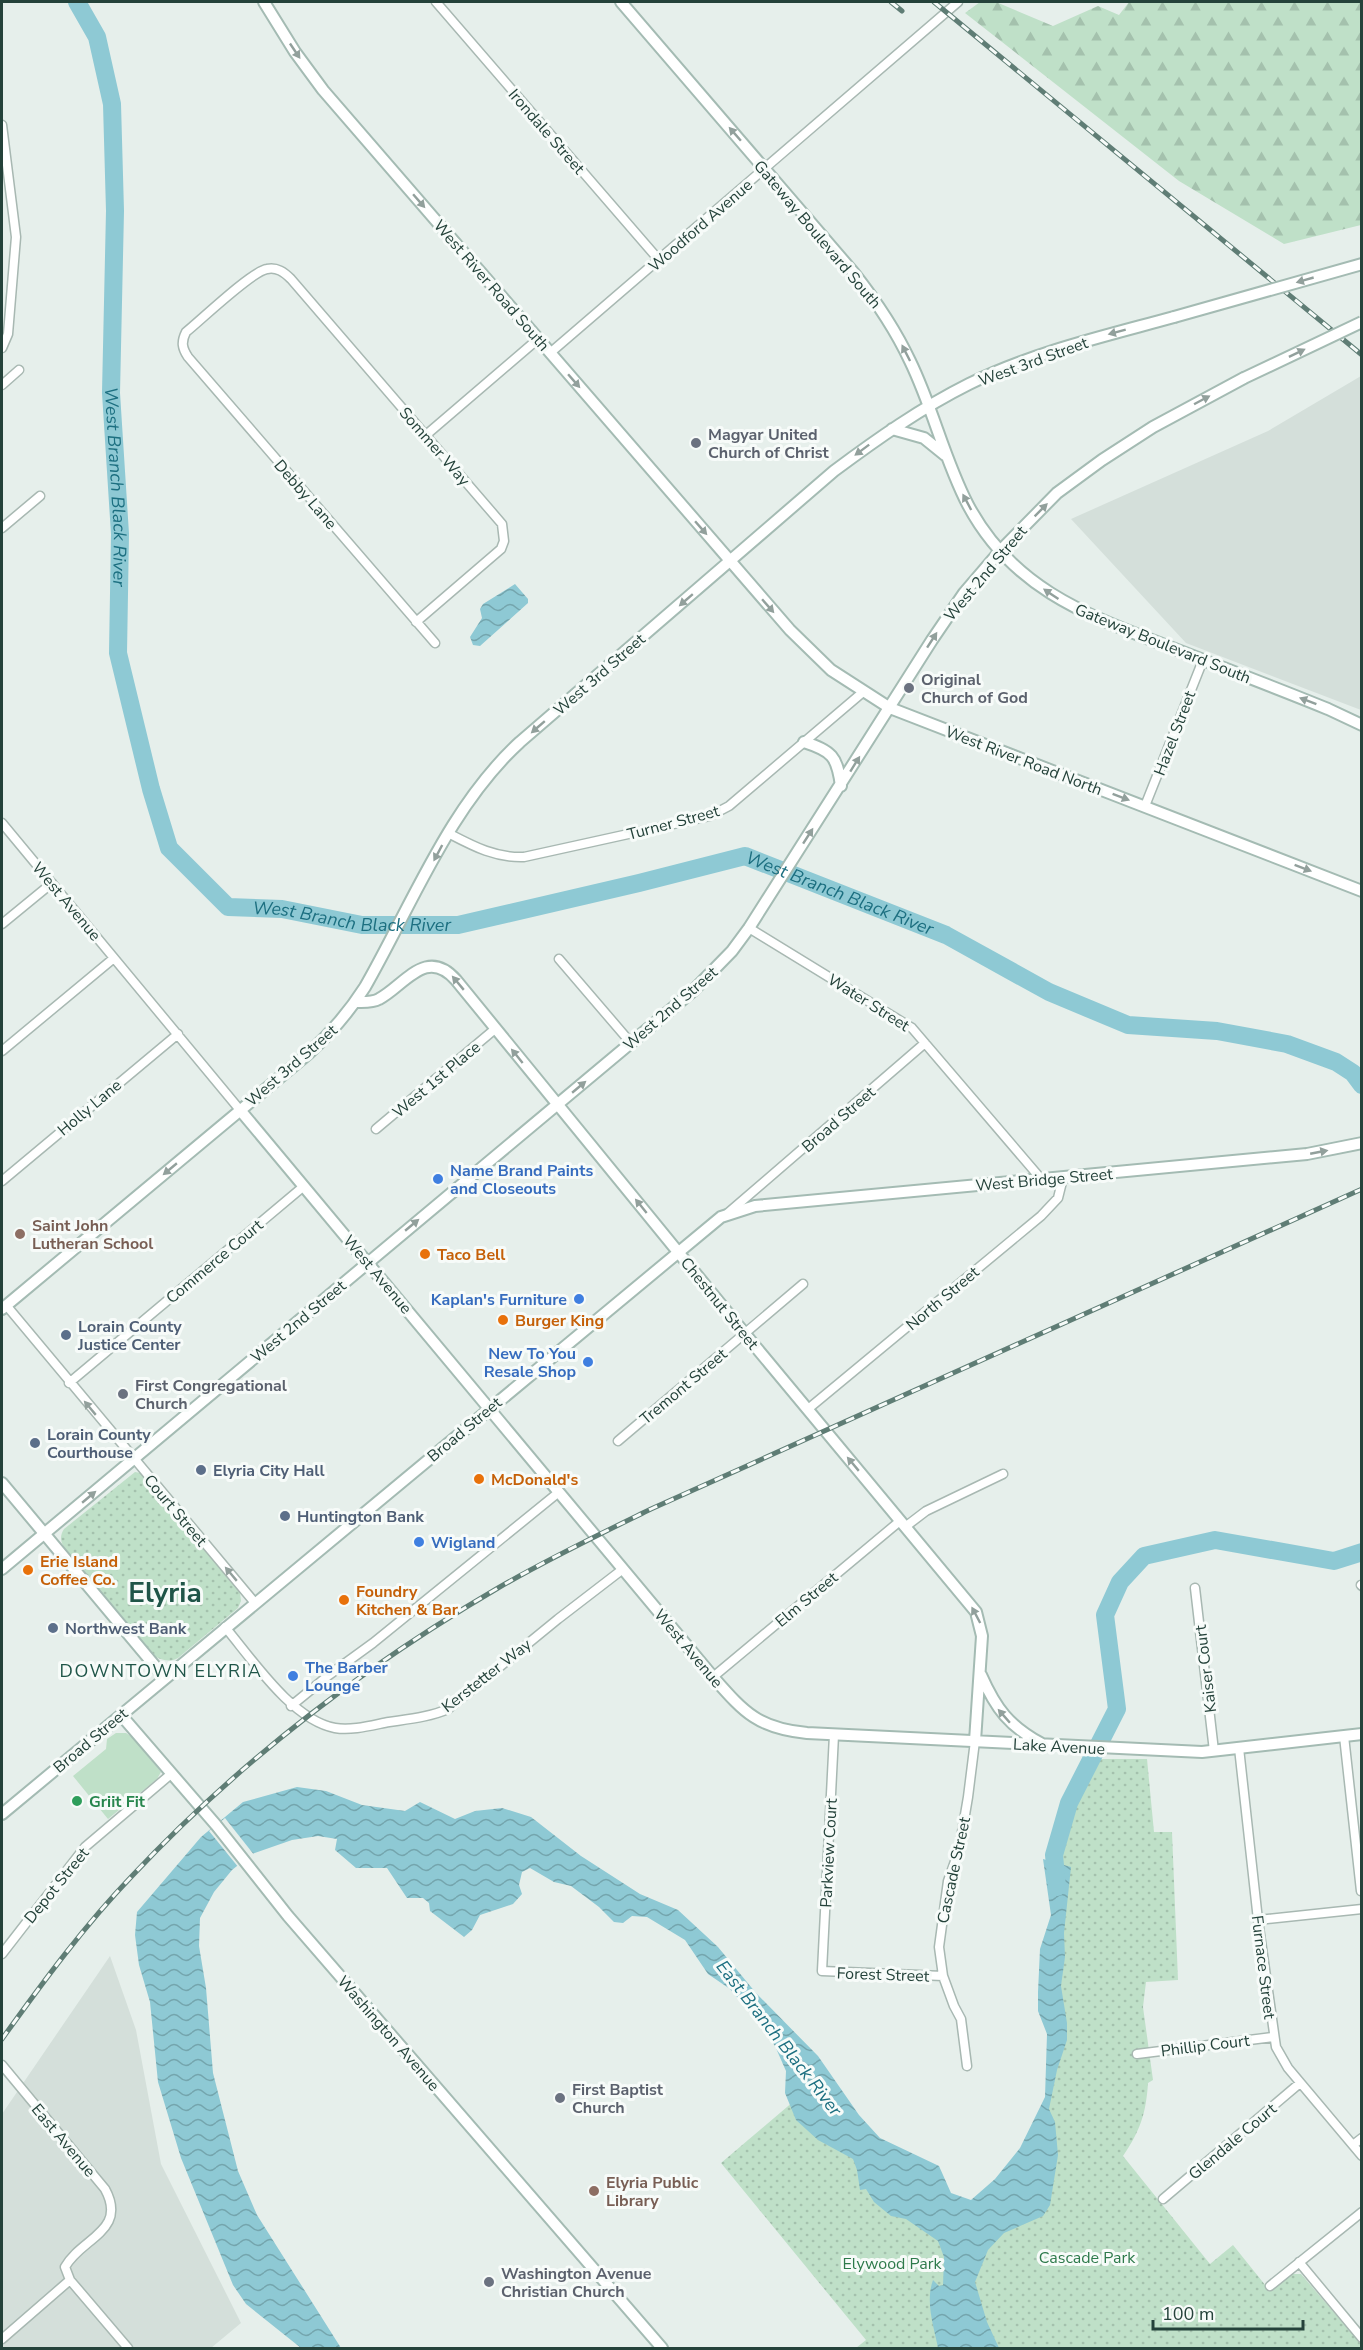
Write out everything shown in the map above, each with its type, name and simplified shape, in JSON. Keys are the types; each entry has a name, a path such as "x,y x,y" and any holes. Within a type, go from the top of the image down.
{"street":[{"name":"West River Road South","path":"264,2 295,52 323,90 730,561"},
{"name":"Irondale Street","path":"436,2 658,260"},
{"name":"Gateway Boulevard South","path":"621,2 876,300 911,362 947,458 970,507 1000,551 1032,580 1070,606 1328,709 1362,725"},
{"name":"Woodford Avenue","path":"550,353 958,2"},
{"path":"2,125 16,237 8,334 2,348"},
{"name":"West 3rd Street","path":"4,1307 318,1045 355,1002 377,966 448,833 483,781 514,748 834,471 892,429 929,407 969,384 1022,362 1080,343 1362,264"},
{"name":"Sommer Way","path":"183,343 186,332 255,273 263,269 283,272 500,521 505,538 498,552 416,622"},
{"name":"West 2nd Street","path":"2,1569 367,1262 558,1105 716,969 749,928 951,612 1000,551 1057,493 1153,427 1244,378 1362,322"},
{"path":"426,435 538,339"},
{"name":"Debby Lane","path":"183,343 188,357 435,643"},
{"path":"2,385 19,370"},
{"path":"892,429 924,438 947,458"},
{"path":"2,528 40,496"},
{"name":"West River Road North","path":"730,561 810,651 831,670 890,708 1362,891"},
{"name":"Hazel Street","path":"1145,806 1203,660"},
{"name":"Turner Street","path":"448,833 491,854 524,857 710,816 729,806 863,692"},
{"path":"804,742 823,748 833,757 838,766 841,786"},
{"name":"West Avenue","path":"2,823 712,1677 742,1710 759,1721"},
{"path":"2,924 52,883"},
{"name":"Water Street","path":"749,928 908,1025 1042,1180"},
{"path":"2,1051 114,958"},
{"path":"559,958 631,1043"},
{"name":"Chestnut Street","path":"355,1002 378,1000 415,971 425,968 436,968 452,975 979,1618 982,1636 975,1742"},
{"name":"West 1st Place","path":"376,1129 495,1029"},
{"name":"Holly Lane","path":"2,1181 177,1034"},
{"name":"Broad Street","path":"3,1810 121,1715 712,1223 727,1214 925,1043"},
{"name":"West Bridge Street","path":"727,1214 755,1206 1285,1157 1357,1144"},
{"name":"North Street","path":"808,1409 1041,1216 1058,1198 1063,1178"},
{"name":"Commerce Court","path":"69,1383 304,1186"},
{"name":"Tremont Street","path":"618,1442 803,1284"},
{"name":"Court Street","path":"4,1307 255,1603"},
{"name":"Elm Street","path":"712,1677 903,1524 1003,1474"},
{"path":"2,1483 165,1678"},
{"path":"291,1706 373,1643 559,1492"},
{"name":"Kerstetter Way","path":"225,1627 291,1706 327,1726 338,1728 381,1724 442,1712 623,1569"},
{"name":"Kaiser Court","path":"1196,1588 1214,1751"},
{"path":"980,1672 992,1701 1003,1714 1023,1733 1045,1746"},
{"name":"Washington Avenue","path":"121,1715 216,1825 277,1902 662,2349"},
{"name":"Lake Avenue","path":"759,1721 783,1730 834,1735 1202,1752 1362,1734"},
{"name":"Parkview Court","path":"822,1971 834,1735"},
{"path":"1344,1736 1361,1891"},
{"name":"Cascade Street","path":"967,2066 961,2019 943,1976 939,1947 942,1912 948,1881 959,1850 975,1742"},
{"name":"Furnace Street","path":"1239,1748 1273,2037 1280,2058 1362,2156"},
{"name":"Depot Street","path":"2,1954 85,1847 171,1774"},
{"path":"1258,1920 1362,1909"},
{"name":"Forest Street","path":"822,1971 943,1976"},
{"name":"Phillip Court","path":"1137,2054 1273,2037"},
{"name":"East Avenue","path":"2,2065 105,2189 113,2208 104,2230 70,2258 64,2267 70,2280"},
{"name":"Glendale Court","path":"1163,2199 1300,2083"},
{"path":"1353,2145 1362,2138"},
{"path":"1270,2286 1362,2212"},
{"path":"1299,2262 1362,2338"},
{"path":"2,2339 70,2280 128,2349"}],"shaded area":[{"path":"1361,376 1361,710 1186,643 1071,519 1268,431"},
{"path":"110,1956 136,2030 161,2164 241,2323 211,2348 2,2348 2,2114"}],"green space":[{"path":"980,2 996,2 1053,26 1098,6 1119,15 1129,2 1361,2 1361,225 1284,244 1179,181 965,13"},
{"path":"135,1472 141,1473 240,1592 241,1601 238,1608 178,1658 172,1660 156,1657 64,1547 61,1540 64,1529"},
{"path":"116,1733 126,1733 132,1737 161,1772 157,1779 108,1819 73,1776 106,1749 107,1739"},
{"name":"Cascade Park","path":"1091,1759 1147,1759 1154,1832 1172,1832 1178,1980 1146,1982 1143,2007 1153,2080 1148,2083 1146,2104 1138,2130 1123,2156 1210,2264 1233,2245 1270,2291 1292,2274 1301,2274 1361,2344 1361,2348 856,2348 866,2340 721,2163 814,2084 965,2234 1038,2155 1056,2038 1057,1894 1054,1855 1069,1803"}],"water":[{"path":"515,584 528,599 528,603 480,646 473,645 470,637 482,618 480,609 483,604"},
{"name":"East Branch Black River","path":"297,1787 326,1791 362,1805 405,1811 420,1802 455,1819 475,1811 502,1808 531,1817 581,1856 640,1894 678,1910 718,1947 756,1993 818,2056 859,2115 880,2138 939,2166 951,2193 971,2200 995,2179 1020,2148 1045,2097 1047,2034 1038,2011 1038,1992 1040,1949 1051,1915 1043,1859 1071,1867 1061,1986 1067,2023 1067,2040 1057,2070 1049,2109 1055,2122 1058,2155 1050,2205 1043,2216 1004,2233 988,2250 975,2282 987,2322 999,2348 938,2348 930,2297 933,2280 939,2286 943,2285 944,2257 938,2241 906,2219 891,2216 874,2202 866,2189 860,2190 853,2159 818,2140 796,2120 785,2093 786,2071 775,2046 757,2020 730,1989 708,1974 685,1940 647,1917 632,1916 623,1923 614,1922 599,1907 571,1886 554,1882 530,1868 522,1872 519,1885 522,1894 513,1904 480,1915 472,1930 464,1937 430,1911 429,1903 423,1898 407,1898 387,1868 356,1868 335,1850 337,1839 318,1836 292,1840 252,1854 232,1870 214,1892 200,1918 199,1946 206,1988 213,2073 238,2171 257,2215 341,2348 301,2348 246,2304 233,2285 181,2158 158,2082 150,2002 139,1965 135,1935 137,1912 201,1837 243,1802"}],"pier":[{"path":"225,1818 255,1856 239,1868 209,1831"}],"waterway":[{"name":"West Branch Black River","path":"77,2 97,37 112,104 115,211 111,393 120,534 118,653 151,789 169,848 228,907 282,909 362,925 458,925 745,856 946,935 1049,992 1128,1025 1217,1031 1287,1044 1336,1062 1353,1073 1362,1085"},
{"name":"West Branch Black River","path":"1057,1887 1054,1855 1069,1803 1117,1709 1105,1615 1120,1582 1144,1556 1215,1540 1334,1561 1362,1552"}],"railway":[{"path":"891,2 902,11"},
{"path":"934,2 1362,355"},
{"path":"2,2039 97,1915 132,1876 215,1794 304,1719 399,1650 448,1618 536,1567 651,1509 1362,1189"}],"place":[{"name":"Magyar United Church of Christ","path":"696,443"},
{"name":"Original Church of God","path":"909,688"},
{"name":"Name Brand Paints and Closeouts","path":"438,1179"},
{"name":"Saint John Lutheran School","path":"20,1234"},
{"name":"Taco Bell","path":"425,1254"},
{"name":"Kaplan's Furniture","path":"579,1299"},
{"name":"Burger King","path":"503,1320"},
{"name":"Lorain County Justice Center","path":"66,1335"},
{"name":"New To You Resale Shop","path":"588,1362"},
{"name":"First Congregational Church","path":"123,1394"},
{"name":"Lorain County Courthouse","path":"35,1443"},
{"name":"Elyria City Hall","path":"201,1470"},
{"name":"McDonald's","path":"479,1479"},
{"name":"Huntington Bank","path":"285,1516"},
{"name":"Wigland","path":"419,1542"},
{"name":"Erie Island Coffee Co.","path":"28,1570"},
{"name":"Foundry Kitchen & Bar","path":"344,1600"},
{"name":"Northwest Bank","path":"53,1628"},
{"name":"The Barber Lounge","path":"293,1676"},
{"name":"Griit Fit","path":"77,1801"},
{"name":"First Baptist Church","path":"560,2098"},
{"name":"Elyria Public Library","path":"594,2191"},
{"name":"Washington Avenue Christian Church","path":"489,2282"}],"district":[{"name":"Elyria","path":"165,1592"},
{"name":"DOWNTOWN ELYRIA","path":"161,1671"}],"park label":[{"name":"Elywood Park","path":"892,2263"}]}
